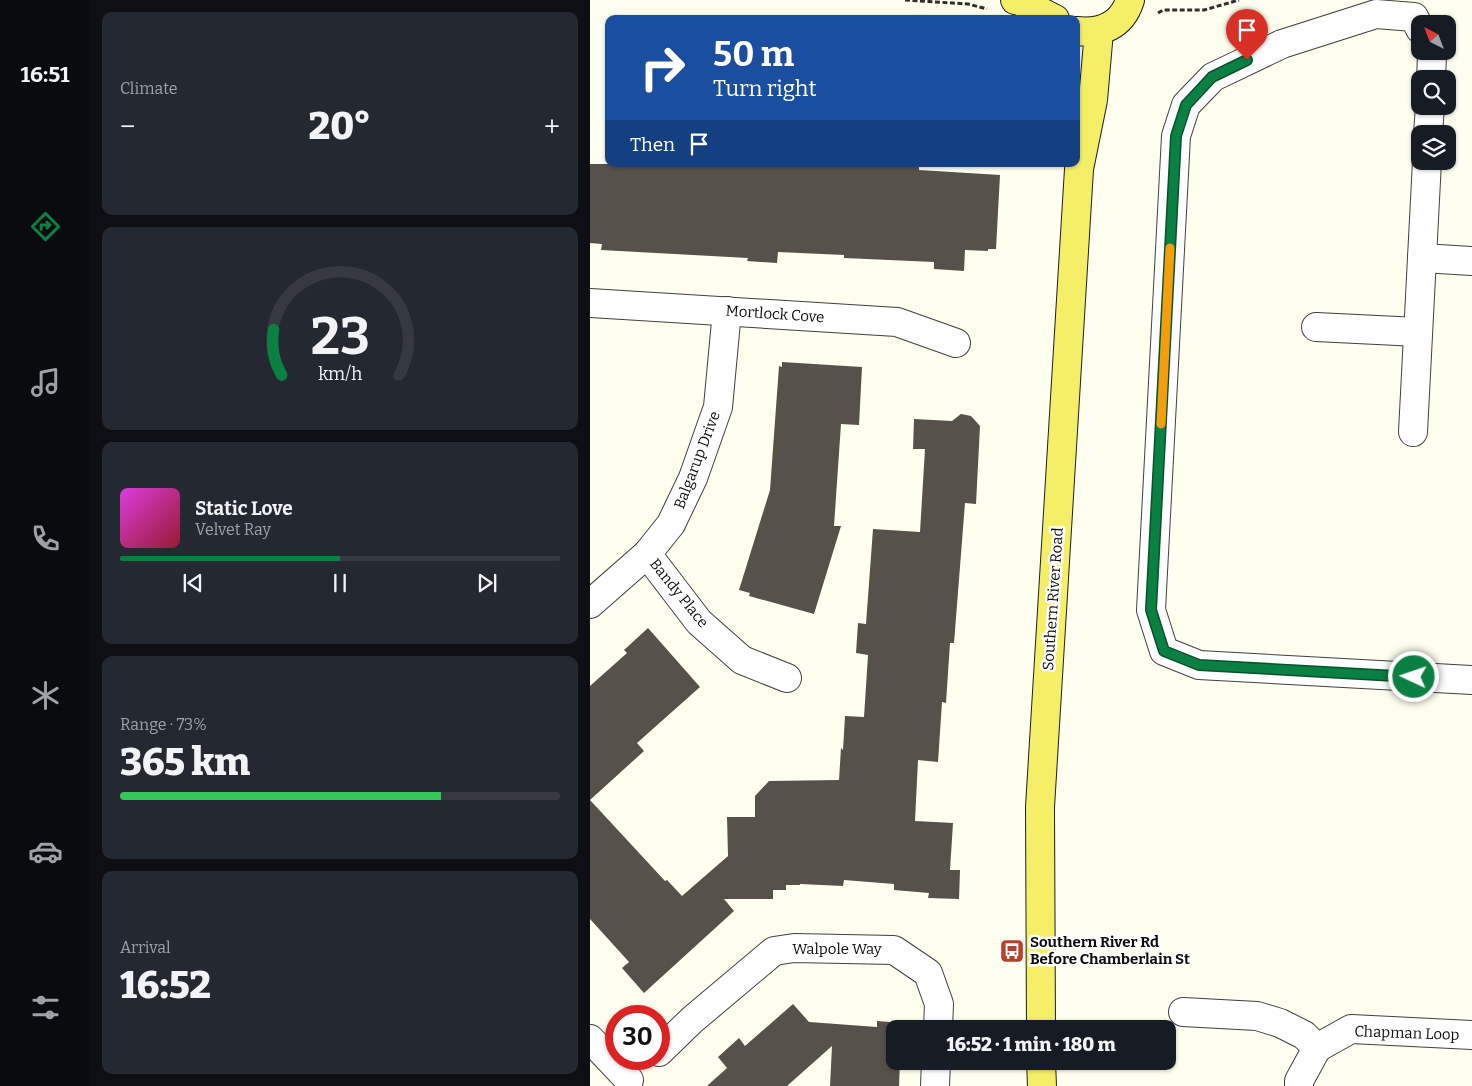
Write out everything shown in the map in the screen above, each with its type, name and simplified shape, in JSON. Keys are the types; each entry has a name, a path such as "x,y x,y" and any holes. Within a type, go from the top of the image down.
{"main road":[{"path":"1046,0 1054,15"},
{"path":"1005,5 1020,1 1048,15"},
{"path":"1088,31 1113,25 1126,7 1152,7"},
{"name":"Southern River Road","path":"1080,154 1093,100 1088,31"},
{"name":"Southern River Road","path":"1041,1020 1040,807 1078,167"},
{"path":"1041,1070 1042,1086"}],"street":[{"path":"1411,17 1376,14 1282,44 1212,77 1186,105 1176,136 1151,610 1164,651 1199,665 1472,680"},
{"path":"1413,432 1427,170"},
{"path":"1422,258 1472,261"},
{"name":"Mortlock Cove","path":"590,302 897,322 956,343"},
{"name":"Balgarup Drive","path":"590,604 647,554 671,524 690,486 718,407 727,310"},
{"path":"1316,327 1418,332"},
{"name":"Bandy Place","path":"647,554 699,622 742,660 787,678"},
{"name":"Walpole Way","path":"670,1041 692,1020 774,951 794,948 894,950 928,973 939,1004 938,1020"},
{"path":"1183,1012 1257,1016 1304,1035 1317,1048 1299,1081 1299,1086"},
{"name":"Chapman Loop","path":"1317,1048 1351,1029 1472,1035"},
{"path":"590,1039 626,1083 640,1070"},
{"path":"935,1086 936,1070"}],"path":[{"path":"905,0 1005,5"},
{"path":"1152,7 1163,10 1204,10 1239,0"}],"building":[{"path":"590,164 605,164 605,167 919,167 919,170 1000,175 996,249 988,249 988,251 965,250 964,271 934,269 934,262 844,258 844,255 778,252 777,263 747,261 748,258 601,250 602,244 590,243"},
{"path":"782,362 862,367 859,425 841,424 834,526 841,526 814,614 749,596 750,593 739,590 770,490 779,366 782,367"},
{"path":"961,414 971,416 980,426 976,504 965,503 954,643 950,643 946,703 942,702 938,762 918,760 915,821 953,823 950,870 960,870 959,899 928,898 929,893 894,890 894,884 844,880 843,886 786,885 786,890 773,890 773,899 724,899 734,911 644,993 622,968 629,962 590,919 590,800 665,881 667,880 682,896 728,856 727,817 755,817 755,796 769,781 839,780 845,716 864,717 868,655 856,653 858,623 866,624 873,529 920,532 925,449 913,449 914,419 952,421"},
{"path":"648,628 700,687 637,743 644,751 590,800 590,686 627,653 624,650"},
{"path":"793,1004 809,1022 877,1027 877,1021 886,1022 886,1070 900,1070 899,1086 830,1086 832,1046 787,1086 707,1086 727,1068 718,1057 739,1038 745,1046"}],"slow traffic":[{"path":"1161,424 1170,248"}],"place":[{"name":"Southern River Rd Before Chamberlain St","path":"1012,951"}],"route":[{"path":"1247,60 1212,77 1186,105 1176,136 1151,610 1164,651 1199,665 1414,677"}]}
